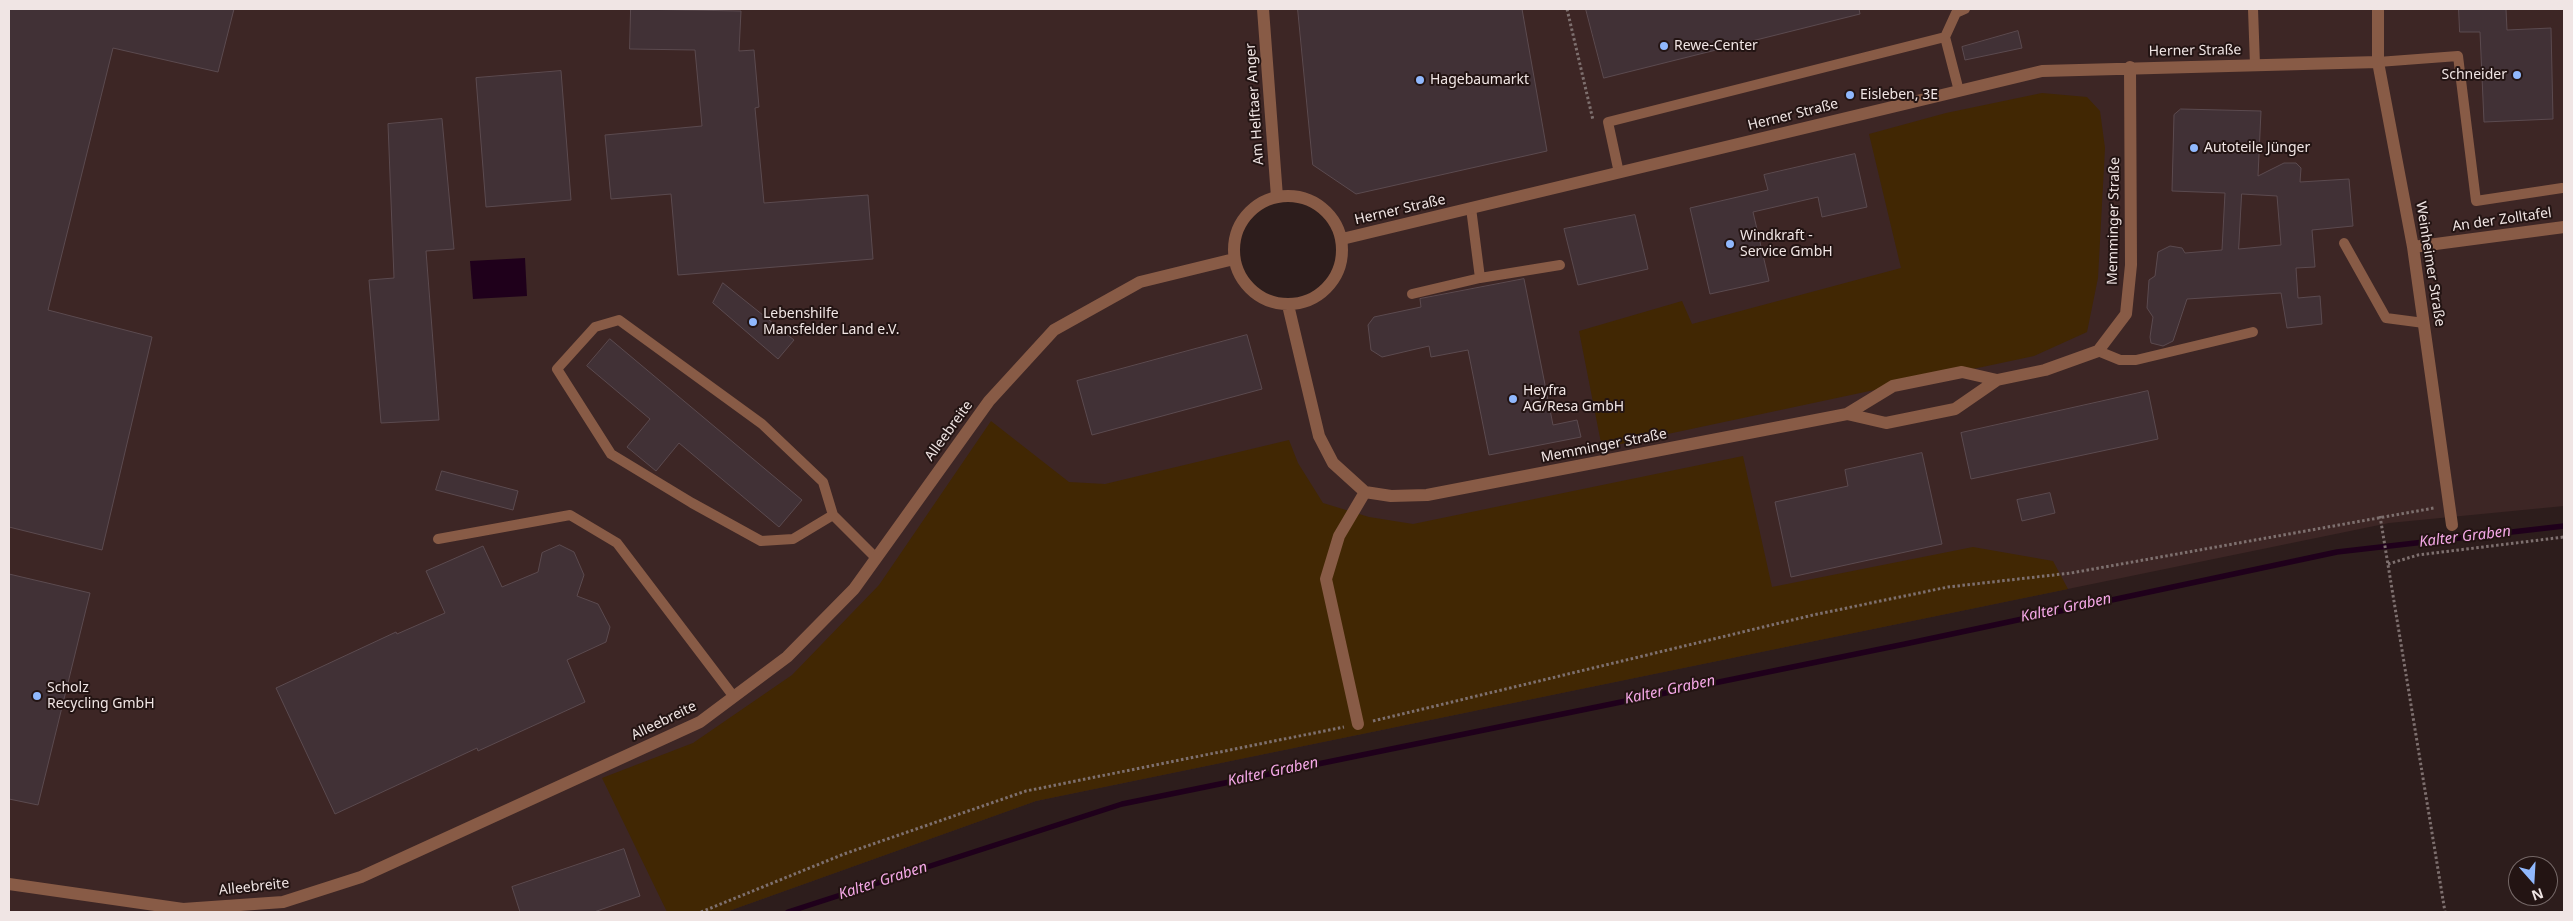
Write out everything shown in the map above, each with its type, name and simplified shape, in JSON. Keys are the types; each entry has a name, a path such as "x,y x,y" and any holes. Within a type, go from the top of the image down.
{"street":[{"name":"Am Helftaer Anger","path":"1263,9 1277,197"},
{"name":"Weinheimer Straße","path":"2378,9 2378,62 2413,248 2452,525"},
{"name":"Herner Straße","path":"1342,239 2042,70 2378,62"},
{"name":"Memminger Straße","path":"1847,414 1886,423 1955,409 1997,380 2045,370 2098,351 2126,314 2130,265 2130,67"},
{"path":"1277,197 1298,197 1318,205 1333,220 1342,239 1340,266 1326,290 1308,301 1288,305 1273,303 1259,296 1247,286 1238,274 1234,259 1234,242 1239,226 1248,213 1261,203 1277,197"},
{"name":"An der Zolltafel","path":"2413,248 2564,227"},
{"name":"Alleebreite","path":"9,884 137,908 183,909 283,902 361,878 700,722 788,657 854,589 989,401 1054,330 1140,282 1234,259"},
{"path":"1288,305 1319,436 1334,463 1365,492 1340,536 1326,579 1358,724"},
{"name":"Memminger Straße","path":"1365,492 1391,496 1427,495 1847,414 1893,386 1962,372 1997,380"}],"lane":[{"path":"1959,91 1945,37 1956,13 1965,9"},
{"path":"2253,9 2255,65"},
{"path":"1619,173 1608,122 1945,37"},
{"path":"2378,62 2458,56 2476,201 2562,188"},
{"path":"1470,208 1480,278"},
{"path":"2344,243 2386,318 2424,323"},
{"path":"1412,294 1480,278 1560,265"},
{"path":"833,515 793,539 761,541 692,503 611,454 557,369 595,327 619,320 762,424 823,482 833,515 876,558"},
{"path":"2098,351 2120,360 2136,360 2253,332"},
{"path":"438,539 570,515 617,543 734,697"}],"path":[{"path":"1567,9 1595,129"},
{"path":"701,912 844,854 1026,791 1358,724 1813,615 1948,587 2071,573 2380,516 2450,505"},
{"path":"2380,516 2445,912"},
{"path":"2388,564 2418,555 2564,537"}],"shaded area":[{"path":"9,9 2564,9 2564,506 2389,523 1036,801 726,912 9,912","holes":["1291,196 1305,199 1318,205 1329,214 1337,226 1342,239 1343,253 1335,279 1326,290 1315,298 1288,305 1273,303 1259,296 1247,286 1239,274 1234,259 1234,242 1239,227 1248,213 1261,203 1277,197"]},
{"path":"2042,93 2087,97 2100,111 2105,148 2098,278 2087,332 2034,356 1602,448 1579,331 1682,301 1692,324 1901,268 1869,134 1946,113"},
{"path":"525,258 527,296 473,299 470,261"},
{"path":"991,421 1069,482 1105,484 1289,440 1298,463 1323,503 1369,517 1413,524 1743,456 1772,587 1973,547 2053,561 2068,589 1036,801 726,912 667,912 602,778 693,743 792,675 879,585"}],"building":[{"path":"9,9 234,9 218,72 113,48 48,310 152,337 102,550 9,527"},
{"path":"631,9 741,11 739,51 754,50 759,107 755,108 764,203 868,195 873,259 678,275 671,194 611,199 605,135 702,126 695,50 630,49"},
{"name":"Hagebaumarkt","path":"1298,9 1522,9 1547,151 1356,194 1313,165"},
{"name":"Rewe-Center","path":"1586,9 1859,9 1860,14 1604,78"},
{"name":"Schneider","path":"2459,9 2506,9 2507,30 2551,28 2553,119 2484,122 2480,32 2460,32"},
{"path":"2018,31 2022,48 1965,60 1962,47"},
{"path":"561,71 571,200 486,207 476,78"},
{"path":"2181,109 2261,111 2258,176 2284,163 2296,163 2301,168 2300,182 2349,179 2353,226 2312,230 2315,267 2296,268 2298,298 2320,296 2322,324 2287,328 2281,293 2187,299 2173,341 2163,346 2151,343 2153,317 2147,308 2149,280 2155,276 2158,252 2170,246 2182,248 2185,253 2222,250 2225,193 2172,191 2174,115","holes":["2242,194 2277,196 2281,245 2239,249"]},
{"path":"442,119 454,249 426,251 439,420 381,423 369,280 394,278 388,124"},
{"path":"1855,154 1867,207 1822,217 1818,197 1753,212 1769,281 1710,294 1690,208 1768,190 1764,175"},
{"path":"1635,215 1648,269 1578,285 1564,229"},
{"name":"Heyfra AG/Resa GmbH","path":"1524,279 1553,425 1577,420 1581,437 1489,455 1468,350 1431,357 1429,346 1382,357 1371,350 1368,325 1374,317 1421,307 1420,299"},
{"name":"Lebenshilfe Mansfelder Land e.V.","path":"723,283 794,340 778,359 713,303"},
{"path":"1247,335 1262,389 1092,435 1077,381"},
{"path":"610,339 802,500 779,527 679,443 656,471 627,447 650,419 587,366"},
{"path":"2148,391 2158,439 1971,479 1961,433"},
{"path":"1922,453 1942,544 1791,577 1775,502 1848,486 1845,470"},
{"path":"442,471 518,491 513,510 436,490"},
{"path":"2050,493 2055,513 2022,521 2017,500"},
{"path":"560,545 574,552 584,575 577,596 598,604 610,627 606,642 567,660 585,702 478,751 477,748 335,814 276,688 396,632 397,634 445,613 426,571 483,546 502,587 538,572 542,553"},
{"name":"Scholz Recycling GmbH","path":"9,574 90,593 38,805 9,799"},
{"path":"624,849 640,896 594,912 520,912 512,887"}],"waterway":[{"name":"Kalter Graben","path":"788,912 1122,804 1905,644 2337,552 2564,526"}],"place":[{"name":"Rewe-Center","path":"1664,46"},
{"name":"Schneider","path":"2517,75"},
{"name":"Hagebaumarkt","path":"1420,80"},
{"name":"Eisleben, 3E","path":"1850,95"},
{"name":"Autoteile Jünger","path":"2194,148"},
{"name":"Windkraft - Service GmbH","path":"1730,244"},
{"name":"Lebenshilfe Mansfelder Land e.V.","path":"753,322"},
{"name":"Heyfra AG/Resa GmbH","path":"1513,399"},
{"name":"Scholz Recycling GmbH","path":"37,696"}]}
